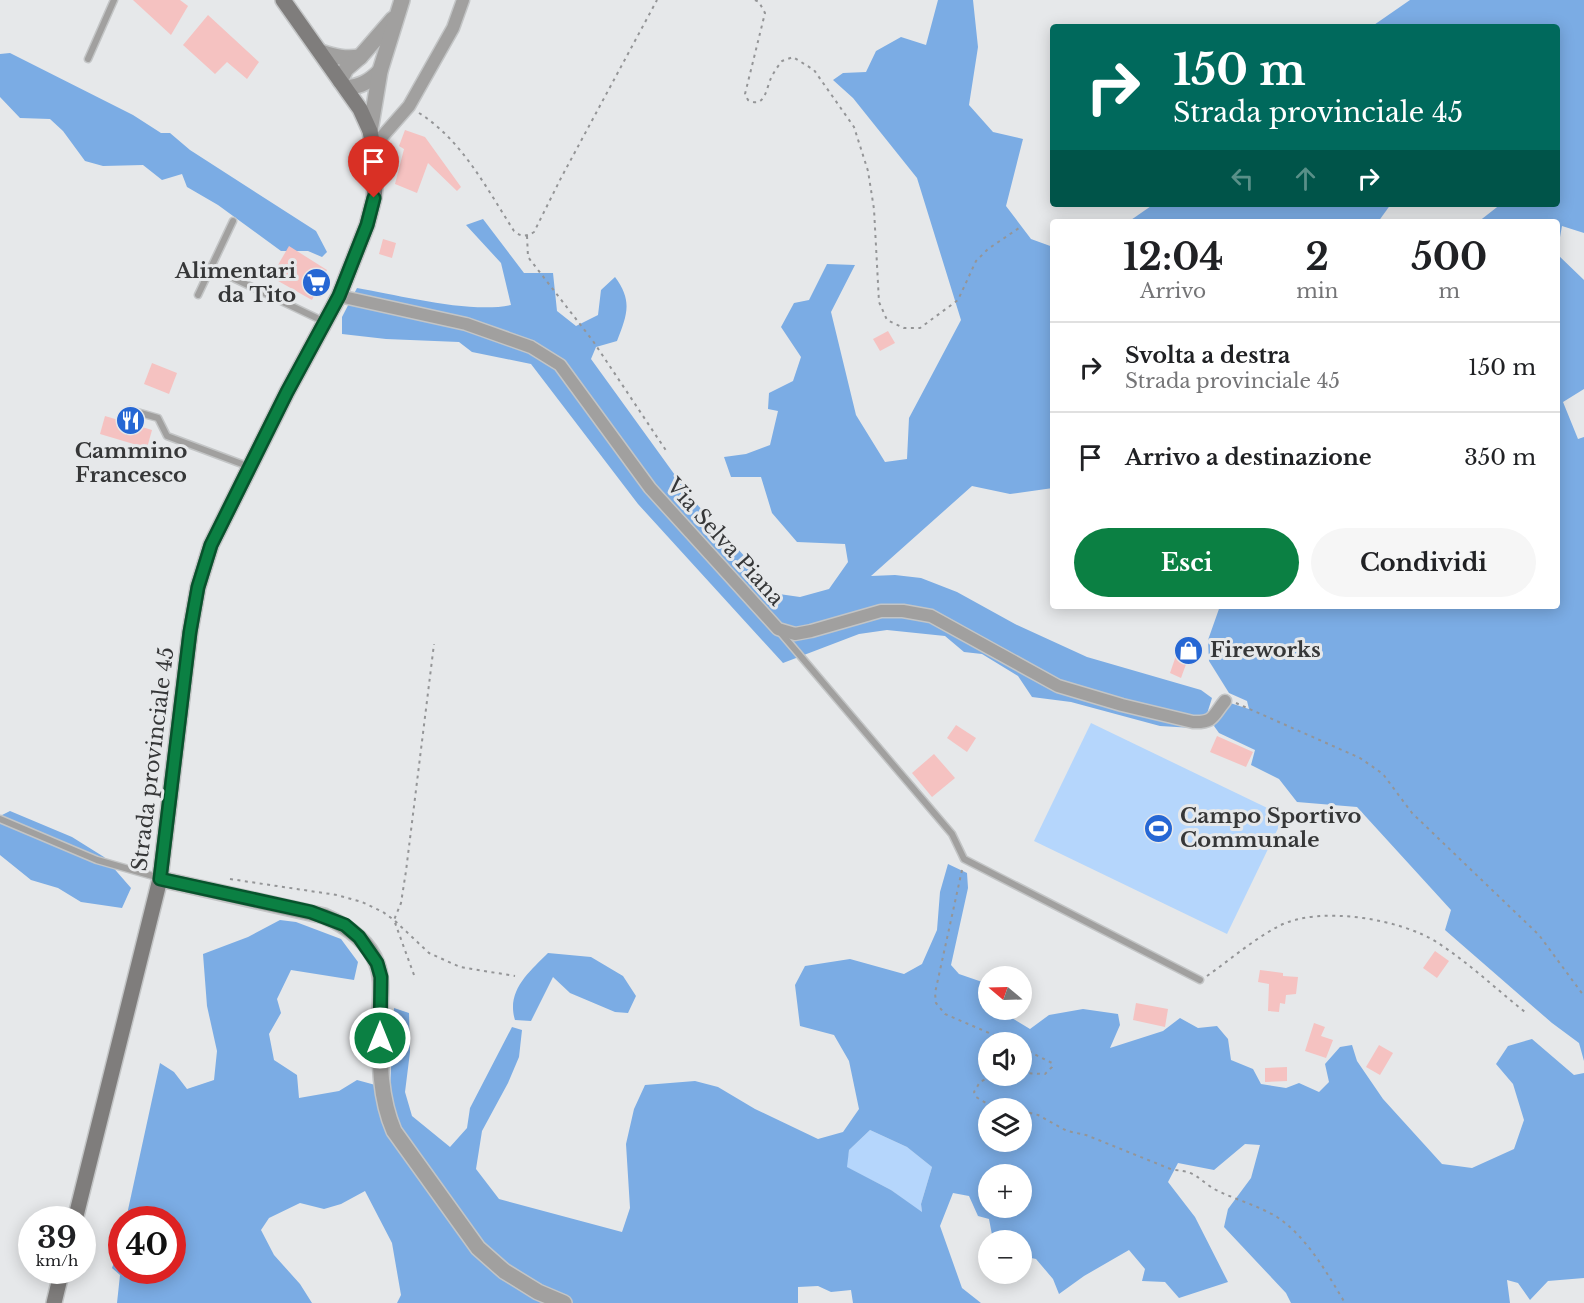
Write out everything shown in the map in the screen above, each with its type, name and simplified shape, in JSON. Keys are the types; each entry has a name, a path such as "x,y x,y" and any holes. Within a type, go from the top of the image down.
{"main road":[{"name":"Strada provinciale 45","path":"78,1206 160,879 190,632 198,587 211,545 287,392 339,296 367,225 374,198 376,177 373,147 370,131 360,109 283,0"},
{"path":"54,1303 59,1284"}],"street":[{"path":"373,147 409,106 453,27 463,0"},
{"path":"380,71 361,86 343,84 346,69 360,57 399,7"},
{"path":"370,131 380,71 399,7"},
{"path":"321,52 337,57 360,57"},
{"name":"Via Selva Piana","path":"339,296 466,324 531,347 560,365 650,488 778,629 795,634 811,632 881,611 903,611 931,616 1058,686 1122,705 1193,722 1204,722 1214,717 1224,701"},
{"path":"160,879 318,914 345,925 359,937 377,963 381,977 382,1088 387,1116 394,1131 478,1248 504,1271 538,1292 564,1303"}],"lane":[{"path":"88,59 114,0"},
{"path":"198,295 233,221"},
{"path":"212,268 326,322"},
{"path":"130,410 158,418 166,436 250,467"},
{"path":"778,629 952,834 964,859 1200,981"},
{"path":"0,819 97,860 160,879"}],"path":[{"path":"409,106 444,132 475,171 514,231 520,236 527,236 534,232 657,0"},
{"path":"755,0 759,2 765,13 745,94 753,103 760,102 764,98 771,77 782,61 793,57 814,69 854,127 868,171 874,209 879,302 886,320 903,327 920,328 958,300 976,261 988,249 1019,228"},
{"path":"527,236 528,257 593,341 667,452"},
{"path":"414,975 394,920 401,903 406,871 434,644"},
{"path":"1224,701 1233,701 1360,758 1383,774 1412,813 1539,935 1584,996"},
{"path":"964,859 935,993 936,1003 945,1014 987,1032"},
{"path":"1200,981 1280,925 1308,916 1340,915 1421,933 1439,943 1525,1012"},
{"path":"1032,1053 1052,1063 1052,1067 1045,1074 1032,1073"},
{"path":"978,1085 974,1092 978,1098"},
{"path":"1032,1114 1067,1131 1086,1135 1173,1170 1187,1171 1215,1190 1275,1216 1289,1226 1310,1251 1346,1303"}],"shaded area":[{"path":"938,0 973,0 978,47 969,105 993,132 1023,139 1006,206 1031,239 1050,246 1050,488 1010,494 972,486 871,576 895,575 921,578 957,592 1015,624 1087,657 1201,690 1212,698 1206,717 1193,728 1160,726 1071,702 1032,697 1018,676 982,654 964,652 945,636 887,630 859,634 783,663 638,504 531,364 472,352 459,342 386,339 342,334 342,317 357,288 455,305 494,307 511,305 501,263 466,225 483,219 524,273 553,273 557,311 576,326 598,315 601,290 615,277 624,293 626,316 617,341 596,347 591,359 693,500 779,594 800,597 829,589 848,562 845,544 797,542 772,513 761,477 731,477 724,457 746,454 770,445 778,411 768,409 769,393 793,381 801,357 781,327 794,303 809,300 827,264 855,265 831,312 856,415 885,462 907,459 909,418 961,320 917,178 853,98 833,80 843,73 866,72 876,51 901,37 926,45"},
{"path":"1410,0 1584,0 1584,233 1562,226 1560,237 1560,219 1482,219 1497,207 1560,207 1560,24 1375,24"},
{"path":"10,53 133,115 161,133 170,133 190,150 316,231 327,252 322,257 308,251 281,251 218,205 187,187 182,174 162,180 143,165 103,166 85,161 63,131 50,119 20,118 0,97 0,54"},
{"path":"1150,207 1389,207 1380,219 1132,219"},
{"path":"1560,257 1584,280 1584,389 1563,402 1578,439 1584,437 1584,1061 1579,1043 1552,1023 1445,930 1451,910 1357,807 1297,802 1279,779 1251,765 1255,750 1219,733 1214,726 1227,702 1249,709 1247,701 1229,693 1209,661 1208,640 1219,609 1560,609"},
{"name":"Campo Sportivo Communale","path":"1091,723 1284,816 1227,934 1034,841"},
{"path":"10,811 72,837 104,857 131,888 122,908 81,902 58,888 31,880 0,855 0,816"},
{"path":"948,864 967,873 968,888 951,965 959,974 978,981 978,1020 1015,1020 1030,1029 1049,1015 1083,1009 1118,1014 1120,1025 1110,1048 1163,1031 1180,1018 1198,1028 1217,1026 1228,1039 1231,1060 1253,1069 1261,1084 1286,1088 1299,1083 1319,1092 1329,1082 1325,1064 1340,1047 1352,1045 1357,1061 1383,1099 1442,1164 1472,1168 1514,1149 1524,1120 1513,1084 1496,1064 1508,1046 1532,1039 1574,1075 1584,1073 1584,1278 1548,1281 1530,1300 1518,1283 1507,1280 1510,1303 1291,1303 1286,1293 1224,1227 1228,1209 1251,1178 1260,1145 1245,1144 1214,1170 1178,1163 1168,1182 1195,1217 1228,1282 1179,1298 1165,1282 1142,1281 1145,1269 1129,1250 1084,1276 1059,1294 1053,1279 1036,1259 1032,1258 1032,1230 991,1230 989,1219 985,1218 1032,1218 1032,1164 978,1164 978,1216 969,1196 953,1193 940,1226 962,1288 981,1303 853,1303 851,1290 831,1292 818,1286 798,1287 798,1303 397,1303 401,1295 392,1243 365,1191 341,1204 324,1209 300,1203 269,1218 261,1230 274,1255 300,1284 312,1303 117,1303 119,1284 186,1284 186,1206 129,1206 160,1063 174,1072 187,1089 214,1080 217,1051 207,1006 203,954 248,937 280,920 296,922 341,939 358,962 354,980 291,970 277,999 281,1013 269,1034 274,1060 297,1075 299,1098 339,1091 357,1080 390,1089 394,1008 409,1013 410,1052 405,1092 412,1116 450,1147 467,1128 470,1108 512,1027 522,1030 519,1057 482,1131 476,1169 499,1199 622,1232 630,1208 626,1144 634,1109 645,1085 695,1081 718,1087 755,1109 818,1139 843,1132 859,1109 849,1061 834,1035 800,1026 795,985 805,966 850,959 904,974 922,964 937,930 940,892","holes":["870,1130 907,1147 932,1167 921,1204 922,1212 891,1190 847,1167 849,1150"]},
{"path":"548,953 591,957 623,976 636,996 628,1013 615,1012 570,993 553,977 531,1021 515,1020 513,1010 516,991 527,975"},
{"path":"870,1130 907,1147 932,1167 921,1204 922,1213 891,1190 846,1167 849,1150"}],"building":[{"path":"133,0 180,0 188,6 171,35"},
{"path":"208,15 259,62 247,79 227,62 215,74 183,45"},
{"path":"405,130 425,137 461,187 457,191 428,163 417,193 395,184 404,149 399,146"},
{"path":"383,239 396,243 392,258 379,254"},
{"path":"289,246 327,270 312,300 271,277"},
{"path":"888,331 895,343 880,351 873,339"},
{"path":"152,363 177,373 169,394 144,384"},
{"path":"105,416 152,430 147,448 100,434"},
{"path":"1180,644 1192,648 1181,678 1170,673"},
{"path":"956,725 976,738 967,752 947,738"},
{"path":"1217,736 1253,752 1246,767 1210,752"},
{"path":"934,754 955,778 932,797 912,773"},
{"path":"1435,951 1449,961 1437,978 1423,968"},
{"path":"1260,970 1298,977 1296,994 1286,995 1285,1004 1280,1003 1279,1012 1268,1011 1269,984 1258,982"},
{"path":"1136,1003 1168,1009 1165,1027 1133,1020"},
{"path":"1314,1023 1325,1027 1321,1036 1333,1040 1326,1058 1305,1051"},
{"path":"1379,1045 1393,1053 1380,1075 1366,1067"},
{"path":"1287,1067 1287,1081 1265,1082 1265,1068"}],"place":[{"name":"Alimentari da Tito","path":"317,283"},
{"name":"Cammino Francesco","path":"131,420"},
{"name":"Fireworks","path":"1189,650"},
{"name":"Campo Sportivo Communale","path":"1159,828"}],"route":[{"path":"374,198 367,225 339,296 287,392 211,545 198,587 190,632 160,879 311,912 345,925 359,937 377,963 381,977 380,1038"}]}
